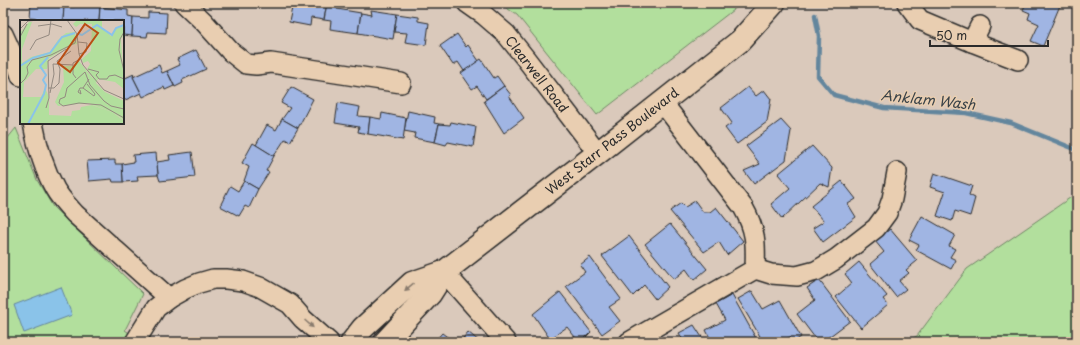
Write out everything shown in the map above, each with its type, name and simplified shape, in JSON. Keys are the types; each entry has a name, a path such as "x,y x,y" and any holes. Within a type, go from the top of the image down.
{"street":[{"path":"184,3 204,22 231,52 246,64 256,65 271,63 401,83"},
{"name":"Clearwell Road","path":"467,3 506,34 598,153"},
{"name":"West Starr Pass Boulevard","path":"352,342 363,328 412,283 444,272 598,153 740,40 774,3"},
{"path":"907,3 920,20 976,34 1018,60"},
{"path":"3,34 20,73"},
{"path":"662,102 743,207 750,220 756,245 755,269"},
{"path":"33,124 42,158 55,188 64,202 75,214 169,298"},
{"path":"628,342 755,269 771,274 797,276 816,271 836,259 876,228 887,213 892,199 897,172"},
{"path":"444,272 506,342"},
{"name":"West Starr Pass Boulevard","path":"385,342 430,294 444,272"},
{"path":"135,342 156,308 169,298 186,289 213,279 243,281 260,287 290,304 303,319 329,342"},
{"path":"290,304 307,305 348,342"}],"green space":[{"path":"499,3 742,3 597,115 517,15"},
{"path":"16,128 37,180 53,207 143,294 125,330 142,342 3,342 3,144"},
{"path":"1077,193 1077,342 904,342 917,336 967,269"}],"water":[{"path":"61,287 72,315 24,333 14,305"}],"building":[{"path":"31,3 59,3 59,5 64,6 63,20 42,20 30,18"},
{"path":"75,3 100,3 99,20 63,20 64,6 74,7"},
{"path":"293,3 327,3 324,20 311,18 310,26 289,22"},
{"path":"327,3 337,5 337,9 361,13 358,33 330,29 331,21 324,20"},
{"path":"1026,3 1061,3 1043,46 1031,41 1039,24 1028,19 1030,13 1023,10"},
{"path":"100,7 128,10 128,16 133,17 132,36 124,35 124,20 99,20"},
{"path":"371,10 397,14 393,39 358,33 361,13 372,15"},
{"path":"148,12 167,13 166,33 148,32 147,37 132,36 133,17 148,18"},
{"path":"397,14 418,17 418,21 429,23 426,45 405,42 407,33 394,32"},
{"path":"457,34 466,47 468,45 479,61 464,71 458,62 453,65 440,46"},
{"path":"196,50 206,69 182,80 183,83 175,87 167,71 180,65 177,59"},
{"path":"481,59 494,78 497,76 504,86 486,99 477,86 472,89 461,73"},
{"path":"159,65 162,73 167,71 174,86 165,90 164,87 143,97 133,77"},
{"path":"134,74 133,77 141,93 124,101 124,79"},
{"path":"504,86 524,118 504,133 484,101"},
{"path":"291,87 313,99 298,128 282,119 290,108 281,103"},
{"path":"748,87 756,96 764,90 771,99 767,122 737,144 725,128 732,123 721,108"},
{"path":"338,103 360,107 358,116 370,117 368,134 358,132 359,127 335,123"},
{"path":"408,111 435,117 434,123 439,124 435,142 414,138 415,133 404,131"},
{"path":"382,113 406,118 403,140 368,134 370,117 381,119"},
{"path":"282,119 298,128 290,142 285,139 274,156 256,145 267,125 276,130"},
{"path":"781,120 791,131 786,160 754,184 744,171 760,164 746,146"},
{"path":"451,122 476,127 473,147 448,142 446,145 435,142 439,124 450,125"},
{"path":"253,143 274,156 266,171 269,172 258,189 244,181 249,167 242,163"},
{"path":"812,146 832,168 829,187 820,183 782,219 771,204 790,188 778,174"},
{"path":"192,152 195,177 160,181 157,162 170,160 169,155"},
{"path":"156,153 158,175 137,176 138,181 123,182 122,164 134,162 133,155"},
{"path":"115,160 115,164 122,164 123,182 113,182 112,179 89,181 87,161"},
{"path":"934,173 972,186 969,195 975,198 970,216 955,211 952,221 937,216 945,192 930,187"},
{"path":"244,181 258,189 249,208 245,206 239,216 220,206 230,186 238,191"},
{"path":"842,181 856,199 848,204 856,217 823,242 813,228 824,221 811,206"},
{"path":"695,201 703,212 710,212 716,207 743,241 727,255 719,242 704,252 670,211 681,203 685,207"},
{"path":"922,216 955,235 949,246 955,249 950,257 956,260 951,269 916,250 919,245 909,240"},
{"path":"670,224 707,269 694,280 686,269 674,279 645,244"},
{"path":"890,229 917,261 906,270 909,273 899,281 906,289 896,297 870,264 884,252 875,241"},
{"path":"629,236 668,287 655,299 644,285 633,296 602,256"},
{"path":"590,257 621,299 609,307 620,321 602,334 566,286 585,272 580,265"},
{"path":"859,262 887,296 883,299 888,305 861,328 836,297 852,283 845,274"},
{"path":"819,280 850,321 822,342 818,342 797,314 815,300 807,288"},
{"path":"752,291 763,309 780,300 801,337 793,342 790,337 780,342 761,338 738,299"},
{"path":"560,292 591,332 581,342 579,342 567,327 550,339 533,314"},
{"path":"732,295 758,342 712,342 706,330 725,320 716,304"},
{"path":"694,325 705,342 684,342 679,333"},
{"path":"468,332 480,342 460,342"},
{"path":"442,333 454,342 434,342"}],"waterway":[{"name":"Anklam Wash","path":"815,15 819,36 818,76 834,95 884,108 966,113 1011,123 1077,150"}]}
